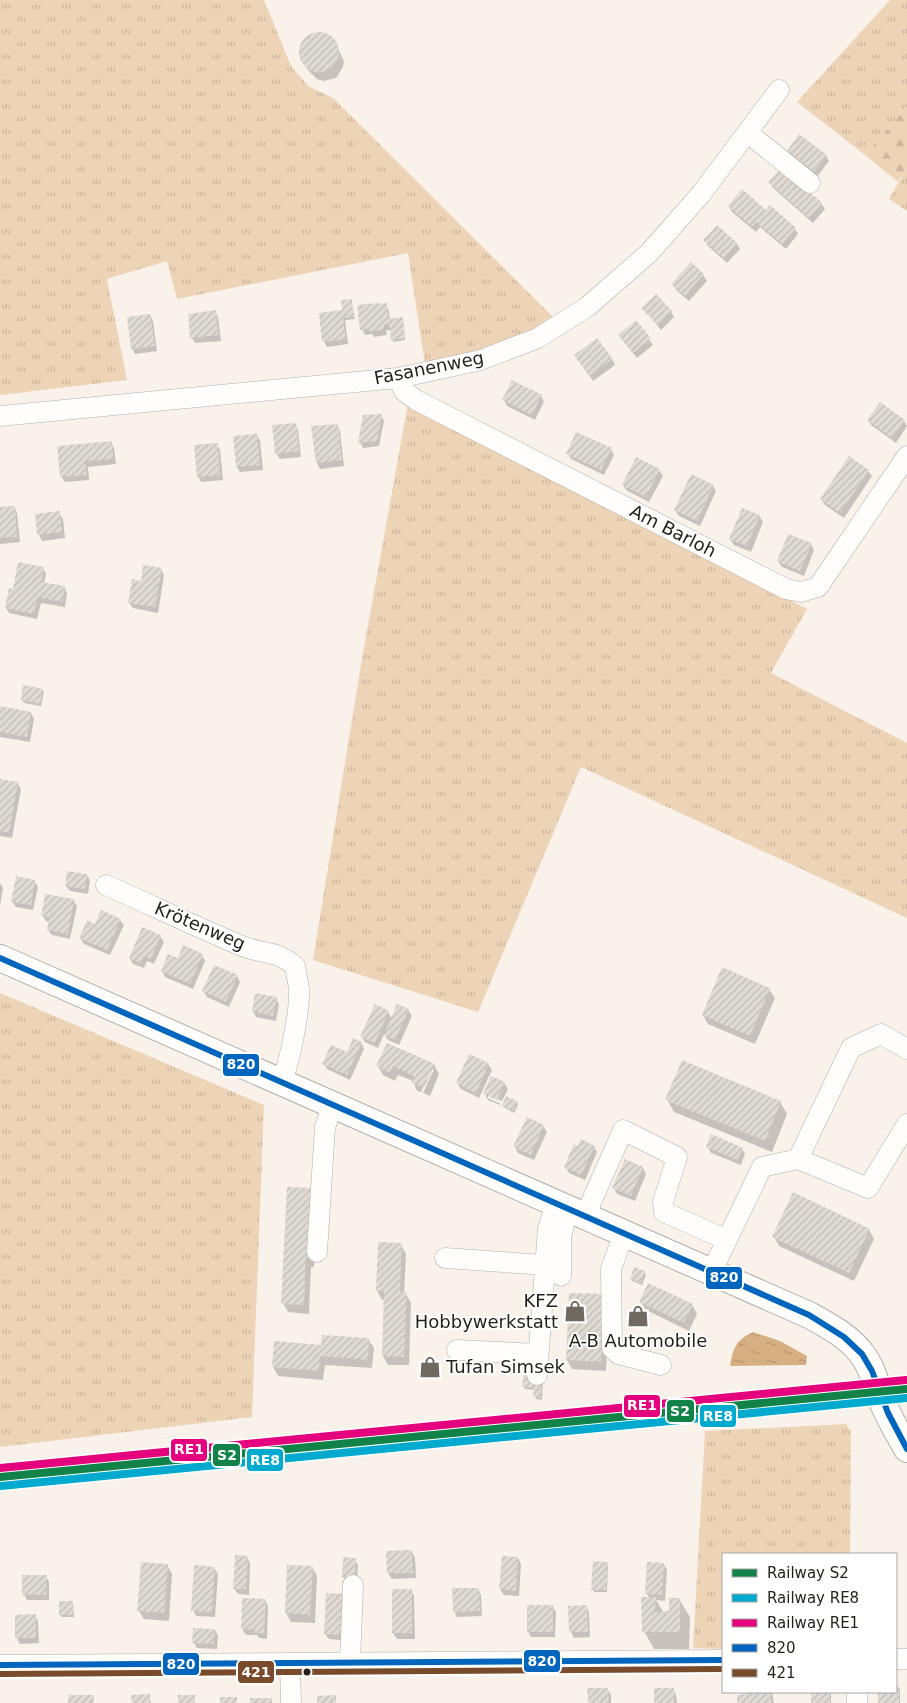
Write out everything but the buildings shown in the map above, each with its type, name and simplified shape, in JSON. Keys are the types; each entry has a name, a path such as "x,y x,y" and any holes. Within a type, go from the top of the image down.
{"main road":[{"path":"0,958 809,1315 849,1340 862,1355 871,1370 885,1408 907,1449"}],"street":[{"name":"Fasanenweg","path":"0,416 398,378 481,360 538,338 587,307 649,253 701,194 779,90"},
{"path":"748,133 810,183"},
{"name":"Am Barloh","path":"398,378 404,391 416,400 786,589 801,592 818,587 907,456"},
{"name":"Krötenweg","path":"106,885 245,947 280,956 295,966 299,990 287,1068 282,1081"},
{"path":"798,1159 852,1048 881,1034 907,1049"},
{"path":"317,1252 325,1127 333,1104"},
{"path":"712,1271 762,1167 798,1159 868,1188 907,1124"},
{"path":"536,1375 553,1270 548,1229 570,1209 623,1130 677,1157 663,1202 664,1212 727,1240"},
{"path":"624,1233 611,1269 612,1348 618,1354 661,1365"},
{"path":"444,1258 553,1270"},
{"path":"457,1350 538,1354"},
{"path":"350,1663 353,1585"},
{"path":"0,1665 722,1660"},
{"path":"290,1663 291,1703"}],"green space":[{"path":"0,0 264,0 291,66 308,86 333,98 554,318 536,329 480,352 425,364 408,253 177,299 167,261 107,279 127,380 0,395"},
{"path":"890,0 907,0 907,107 865,155 797,102"},
{"path":"907,107 907,168 898,182 865,155"},
{"path":"907,168 907,211 889,199"},
{"path":"408,403 807,609 771,673 907,743 907,918 581,767 478,1012 313,960 361,664"},
{"path":"0,993 264,1105 252,1417 0,1447"},
{"path":"846,1424 851,1432 850,1553 722,1553 722,1649 693,1648 705,1431"}],"water":[{"path":"753,1332 780,1341 807,1356 806,1365 730,1366 736,1345"}],"rail line":[{"name":"RE1","path":"0,1468 906,1380"},
{"name":"S2","path":"0,1477 907,1389"},
{"name":"RE8","path":"1,1486 907,1398"}],"transit line":[{"name":"820","path":"0,958 809,1315 844,1337 862,1354 872,1371 888,1413 907,1449"},
{"name":"820","path":"0,1665 722,1660"},
{"name":"421","path":"0,1674 722,1669"}],"place":[{"name":"KFZ Hobbywerkstatt","path":"575,1311"},
{"name":"A-B Automobile","path":"638,1316"},
{"name":"Tufan Simsek","path":"430,1367"}]}
